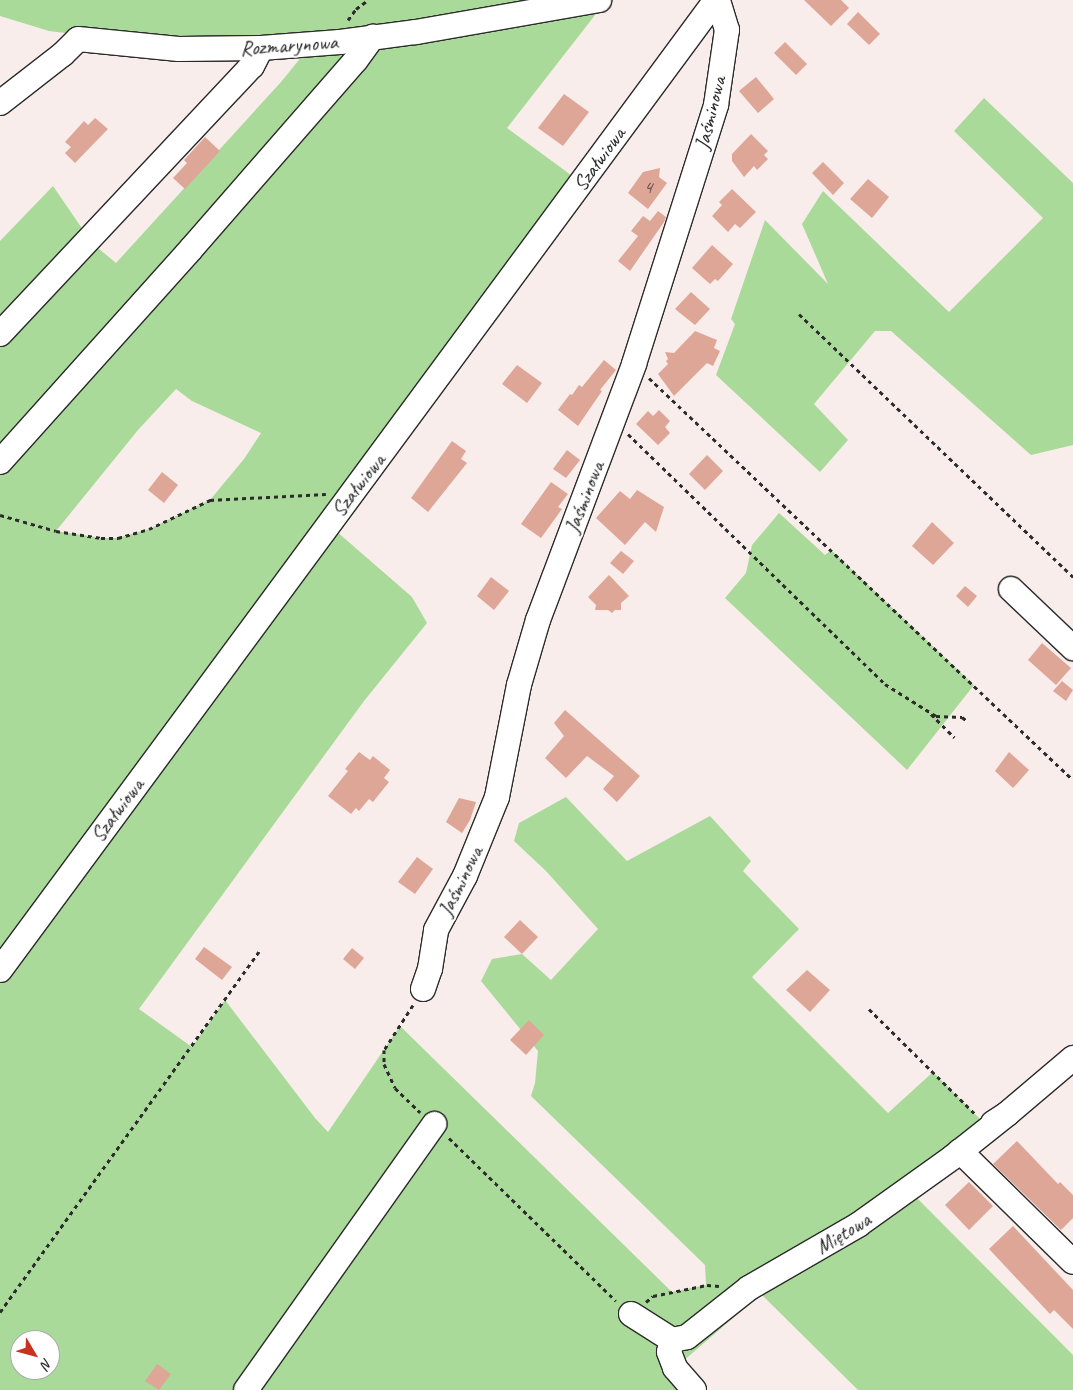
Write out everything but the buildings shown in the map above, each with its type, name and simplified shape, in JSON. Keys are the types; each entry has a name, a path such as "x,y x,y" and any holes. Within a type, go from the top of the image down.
{"street":[{"name":"Rozmarynowa","path":"0,103 63,54 78,39 179,48 261,48 373,37 599,0"},
{"name":"Jaśminowa","path":"423,989 430,969 436,930 465,876 497,797 519,685 538,620 634,364 716,105 727,30 717,0"},
{"name":"Szałwiowa","path":"0,970 717,0"},
{"path":"0,462 192,249 356,60 373,37"},
{"path":"0,334 252,66 261,48"},
{"path":"1011,589 1073,648"},
{"name":"Miętowa","path":"672,1340 687,1337 749,1288 858,1225 960,1151 1073,1058"},
{"path":"246,1390 434,1124"},
{"path":"960,1151 1073,1262"},
{"path":"631,1314 672,1340 669,1352 675,1368 694,1390"}],"path":[{"path":"799,314 1073,577"},
{"path":"634,364 1073,780"},
{"path":"613,419 885,684 936,716 962,717 967,721"},
{"path":"0,515 73,534 118,538 149,529 210,500 352,492"},
{"path":"929,711 954,737"},
{"path":"0,1312 259,952"},
{"path":"423,989 384,1050 384,1064 395,1088 631,1314 653,1296 706,1285 749,1288"},
{"path":"868,1009 998,1120"}],"green space":[{"path":"0,0 566,0 274,41 90,36 49,31 0,16"},
{"path":"599,10 507,128 575,178 328,524 412,597 427,623 364,701 139,1009 192,1047 225,1000 315,1118 328,1132 400,1026 672,1292 706,1285 705,1265 531,1096 535,1083 538,1051 481,981 492,959 522,954 551,980 598,929 546,871 514,841 519,823 566,797 627,861 710,816 751,861 743,871 799,929 752,977 888,1113 933,1072 988,1127 908,1189 1073,1355 1073,1390 858,1390 761,1294 675,1368 694,1390 0,1390 0,241 53,186 92,243 116,263 281,82 303,55","holes":["176,389 192,401 261,433 244,459 210,500 149,529 118,538 101,538 56,531 138,430"]},
{"path":"984,98 1073,183 1073,445 1031,455 891,331 875,331 814,404 848,440 820,472 716,375 735,324 731,319 765,220 828,284 802,224 823,191 949,312 1043,218 954,131"},
{"path":"779,513 825,555 831,550 974,685 907,770 725,598 746,573 752,545"}]}
